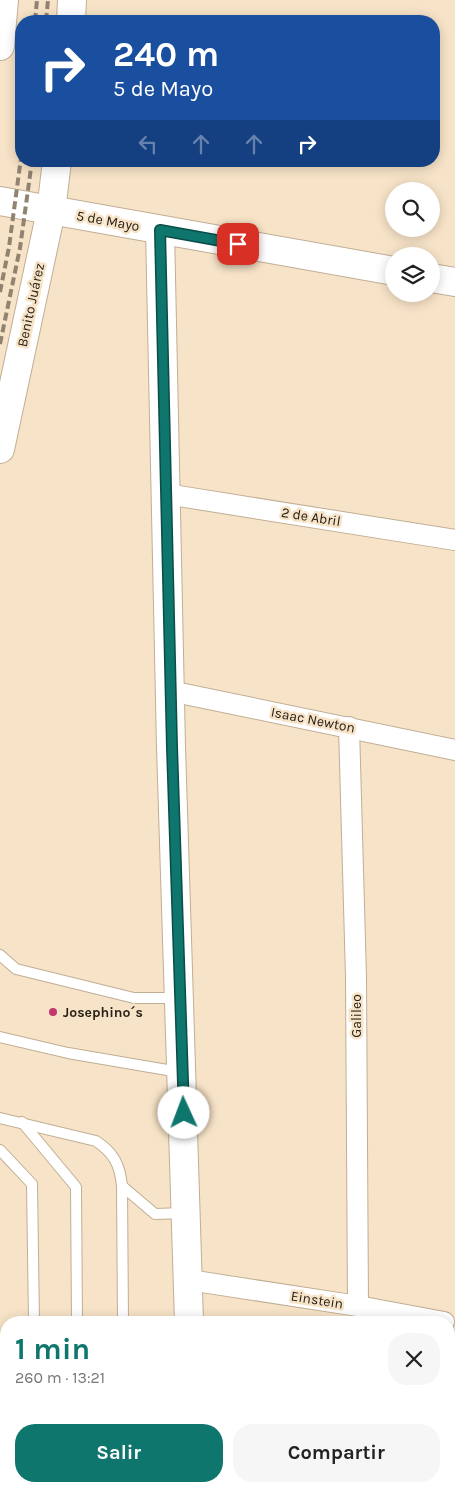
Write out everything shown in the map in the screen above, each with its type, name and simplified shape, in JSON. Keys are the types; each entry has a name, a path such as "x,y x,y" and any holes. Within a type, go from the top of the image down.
{"street":[{"path":"0,46 4,0"},
{"path":"71,15 72,0"},
{"name":"Benito Juárez","path":"0,449 51,210 56,167"},
{"name":"5 de Mayo","path":"0,201 385,269"},
{"path":"160,230 170,691 189,1316"},
{"path":"440,280 455,282"},
{"name":"2 de Abril","path":"166,494 455,540"},
{"name":"Isaac Newton","path":"170,691 455,750"},
{"name":"Galileo","path":"349,727 356,977 358,1306"},
{"name":"Einstein","path":"189,1280 412,1316"}],"lane":[{"path":"0,955 16,969 134,998 180,998"},
{"path":"0,1037 68,1053 182,1073"},
{"path":"0,1118 96,1141 108,1149 116,1160 121,1173 122,1186 123,1316"},
{"path":"22,1122 76,1187 77,1316"},
{"path":"0,1150 32,1184 34,1316"},
{"path":"122,1186 156,1214 186,1212"}],"railway":[{"path":"36,15 37,0"},
{"path":"47,15 48,0"},
{"path":"0,292 9,247 20,167"},
{"path":"0,344 20,248 31,167"}],"place":[{"name":"Josephino´s","path":"53,1012"}],"route":[{"path":"184,1113 172,747 160,230 238,244"}]}
